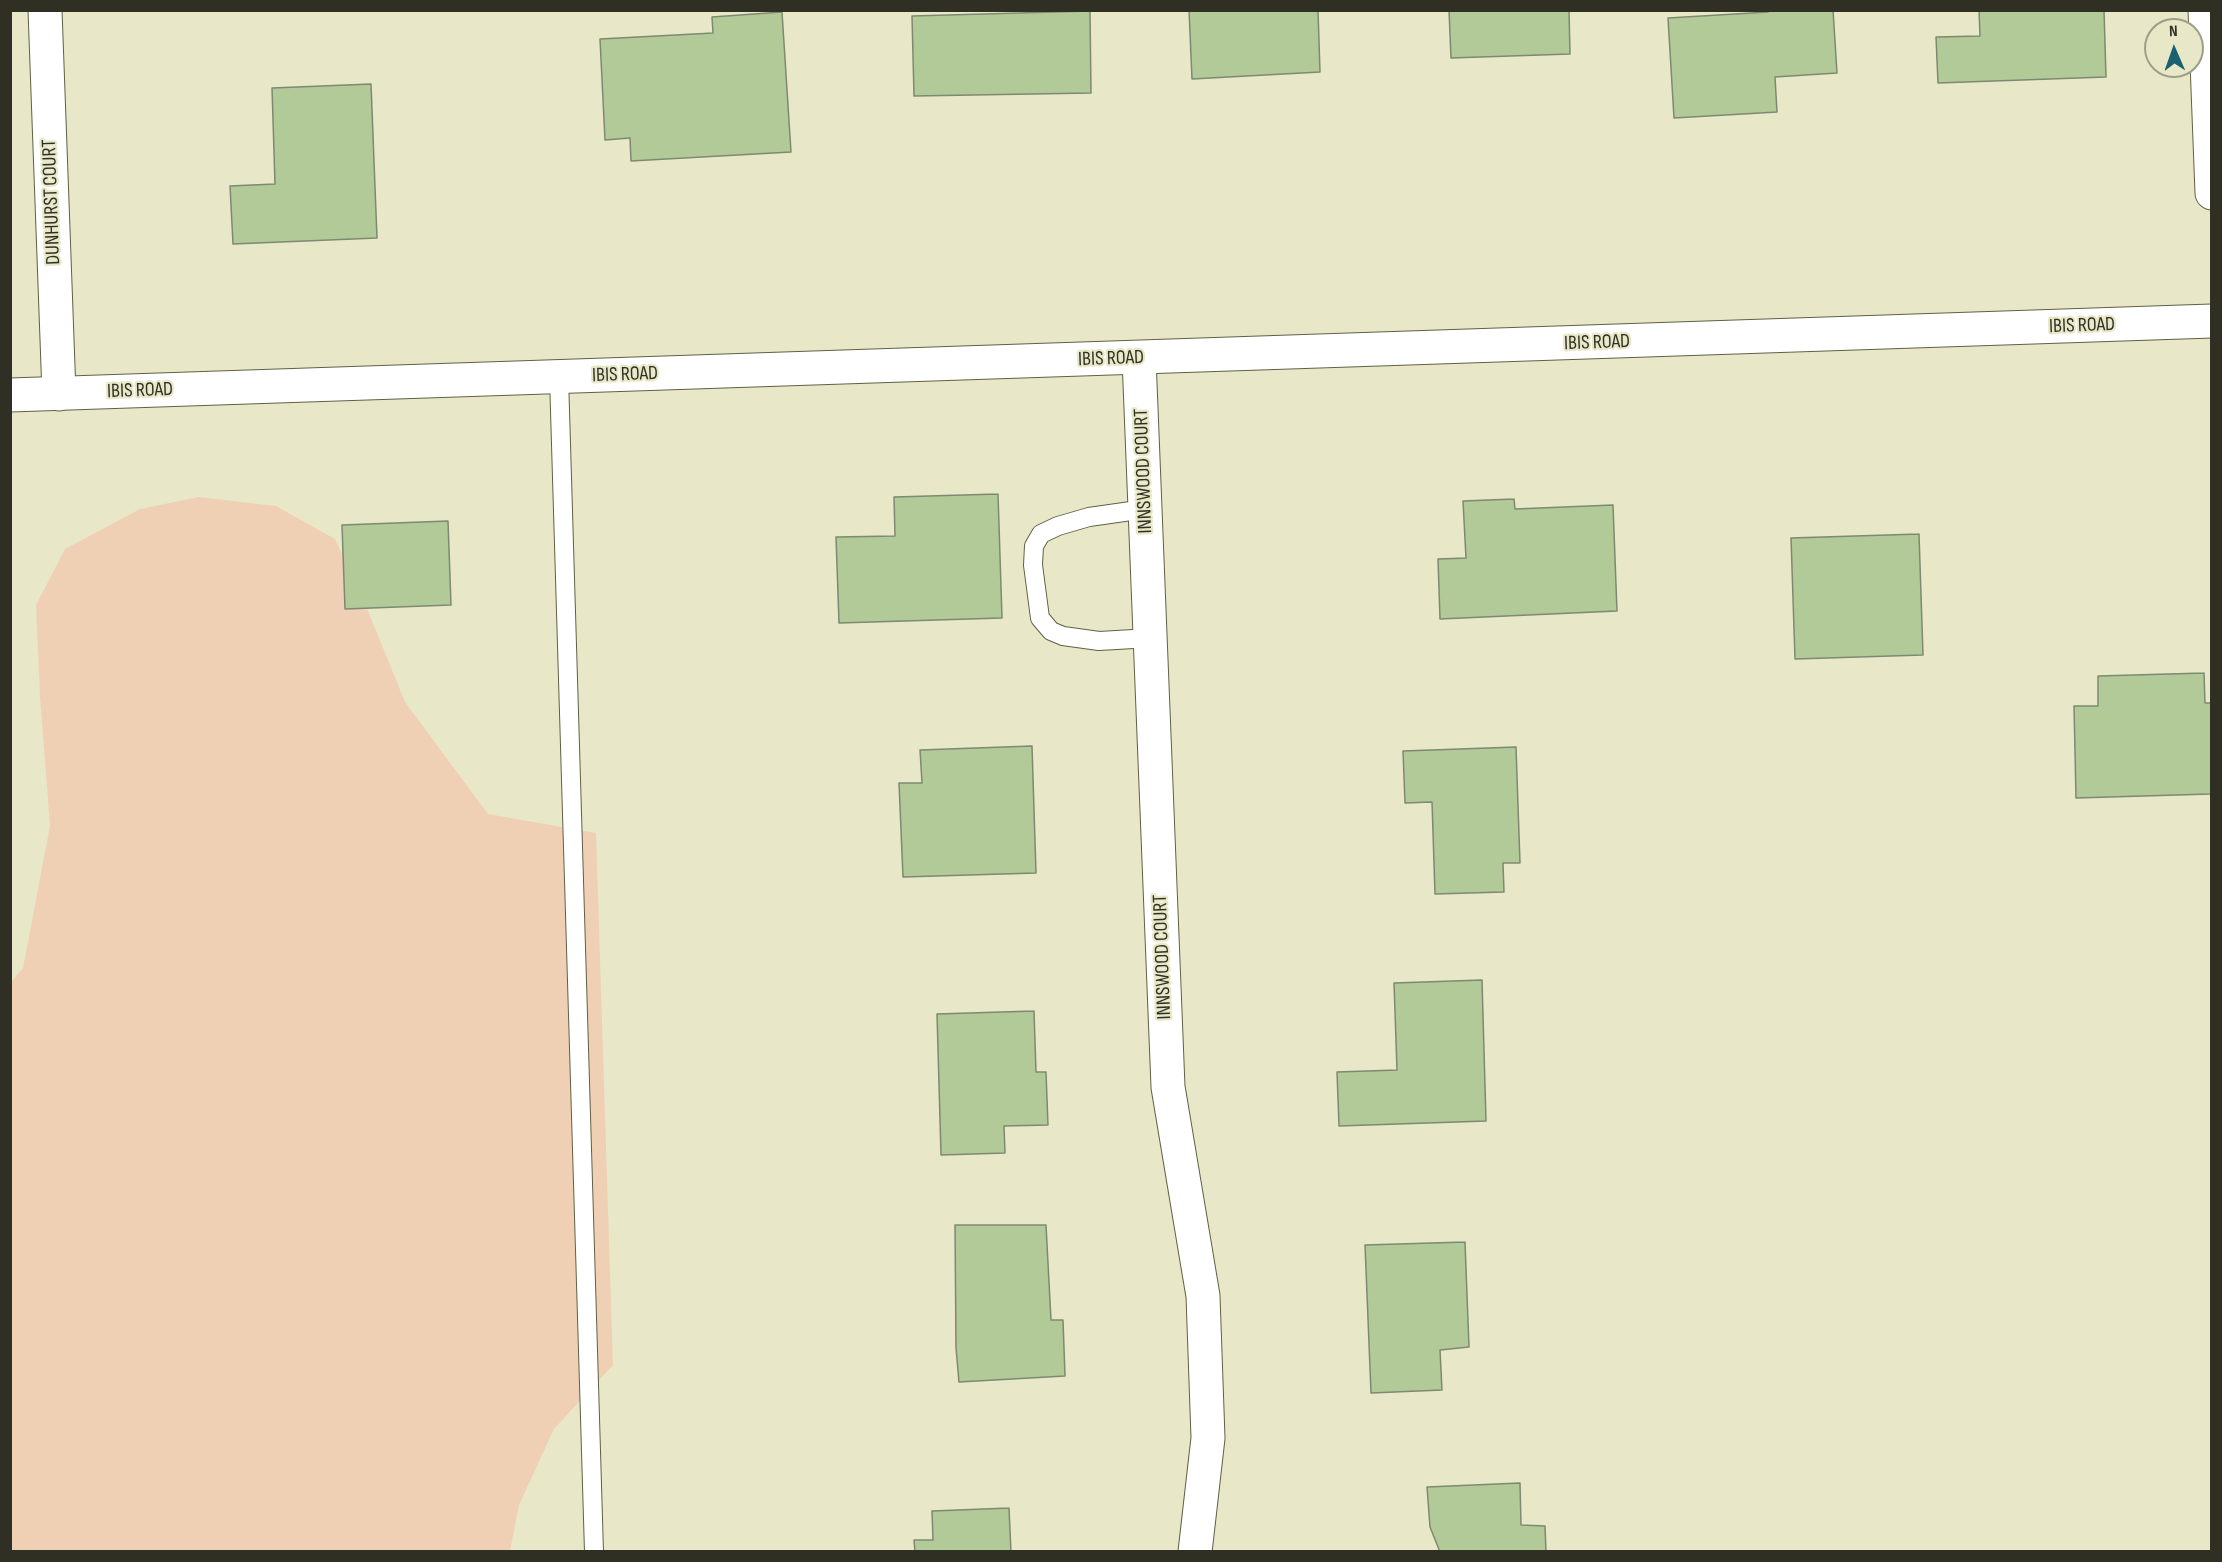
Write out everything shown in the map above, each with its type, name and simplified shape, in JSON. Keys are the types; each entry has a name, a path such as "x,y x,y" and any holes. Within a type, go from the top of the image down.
{"street":[{"name":"DUNHURST COURT","path":"45,10 59,394"},
{"path":"2205,10 2211,193"},
{"name":"IBIS ROAD","path":"10,395 2211,321"},
{"name":"INNSWOOD COURT","path":"1139,358 1168,1087 1203,1296 1208,1438 1195,1551"}],"lane":[{"path":"559,377 594,1551"},
{"path":"1145,509 1089,517 1058,526 1041,534 1034,546 1033,566 1040,618 1051,631 1063,636 1099,641 1150,638"}],"shaded area":[{"path":"199,497 276,506 335,539 362,596 405,702 488,814 596,833 613,1365 554,1429 519,1505 510,1551 11,1552 11,982 23,968 50,826 40,697 36,605 65,549 140,509"}],"building":[{"path":"1189,10 1318,10 1320,72 1192,79"},
{"path":"1449,10 1569,10 1570,54 1451,58"},
{"path":"1768,10 1833,10 1837,73 1775,77 1777,112 1674,118 1668,18 1768,12"},
{"path":"1979,10 2104,10 2106,77 1938,83 1936,37 1980,36"},
{"path":"1090,11 1091,93 914,96 912,16"},
{"path":"782,12 791,152 631,161 630,138 605,140 600,39 713,33 712,17"},
{"path":"371,84 377,238 233,244 230,186 275,184 272,88"},
{"path":"998,494 1002,618 839,623 836,537 895,536 894,497"},
{"path":"1514,499 1515,509 1613,505 1617,611 1440,619 1438,559 1466,558 1463,501"},
{"path":"448,521 451,605 345,609 342,525"},
{"path":"1919,534 1923,655 1795,659 1791,538"},
{"path":"2204,673 2205,703 2212,703 2211,794 2076,798 2074,706 2098,706 2098,676"},
{"path":"1032,746 1036,873 903,877 899,783 922,783 920,750"},
{"path":"1516,747 1520,863 1503,863 1504,892 1435,894 1432,802 1405,803 1403,751"},
{"path":"1482,980 1486,1121 1339,1126 1337,1072 1397,1070 1394,983"},
{"path":"1034,1011 1036,1072 1046,1072 1048,1125 1004,1126 1005,1153 941,1155 937,1014"},
{"path":"955,1225 1046,1225 1051,1320 1063,1320 1065,1376 959,1382 956,1348"},
{"path":"1465,1242 1469,1347 1440,1350 1442,1390 1371,1393 1365,1245"},
{"path":"1520,1483 1521,1525 1545,1526 1546,1552 1440,1552 1430,1527 1427,1487"},
{"path":"1009,1508 1011,1552 915,1552 914,1540 933,1540 932,1511"}]}
